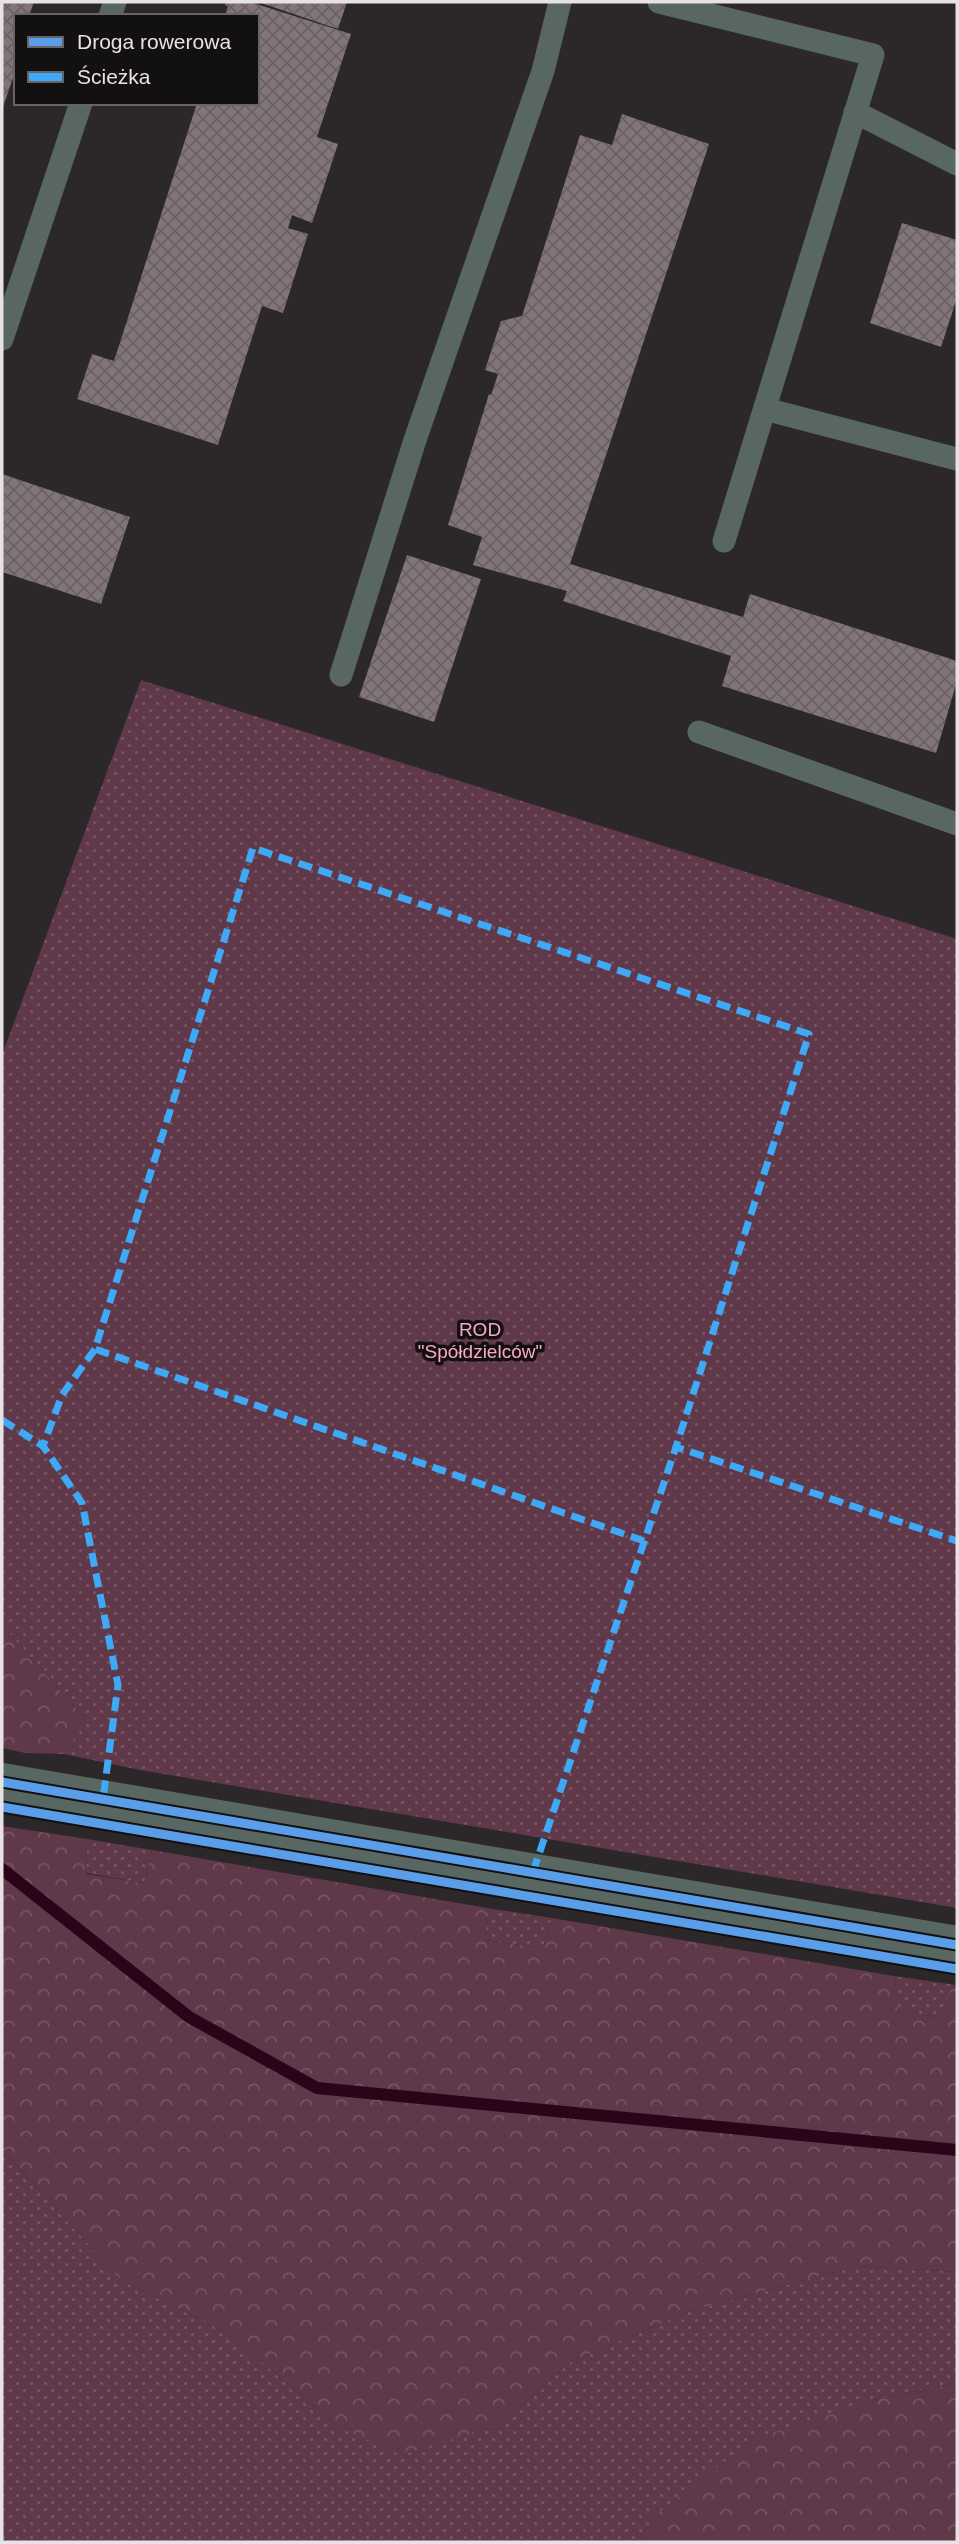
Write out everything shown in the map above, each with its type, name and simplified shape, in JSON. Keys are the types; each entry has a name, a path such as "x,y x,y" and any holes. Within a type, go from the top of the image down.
{"street":[{"path":"2,1782 957,1945"}],"lane":[{"path":"341,675 415,440 543,71 560,2"},
{"path":"659,2 873,55 724,541"},
{"path":"2,339 80,105"},
{"path":"855,112 957,164"},
{"path":"765,409 957,459"},
{"path":"699,732 957,824"}],"green space":[{"name":"ROD \"Spółdzielców\"","path":"141,680 957,939 957,1908 140,1770 64,1754 86,1720 2,1625 2,1055"},
{"path":"2,1625 87,1721 64,1754 25,1753 2,1748"},
{"path":"2,1826 87,1839 86,1874 144,1883 152,1850 487,1908 485,1940 543,1948 552,1918 894,1976 896,1982 893,2001 899,2010 935,2017 945,2012 950,1990 957,1985 957,2272 857,2266 690,2311 570,2362 501,2424 402,2455 340,2428 229,2334 120,2279 2,2149"},
{"path":"87,1839 152,1850 144,1883 86,1873"},
{"path":"487,1908 552,1918 543,1948 485,1940"},
{"path":"894,1976 956,1985 950,1990 945,2012 935,2017 899,2010 893,2001 896,1982"},
{"path":"2,2149 120,2279 229,2334 340,2428 501,2424 570,2362 690,2311 857,2266 957,2272 957,2383 872,2400 654,2516 639,2542 2,2542"},
{"path":"957,2383 957,2542 639,2542 654,2516 754,2439 872,2400"}],"building":[{"path":"2,2 34,2 30,14 14,14 14,75 2,110"},
{"path":"226,2 250,2 351,34 317,137 338,144 312,223 292,215 288,228 308,234 283,313 262,306 218,445 77,399 92,354 114,361 196,105 259,105 259,14 226,14 228,6 225,5"},
{"path":"258,2 347,2 338,29"},
{"path":"622,114 709,144 570,564 743,617 750,594 957,661 957,681 936,753 722,686 731,656 563,601 567,591 473,565 482,537 448,525 489,394 491,395 498,374 485,370 501,321 522,316 580,135 612,145"},
{"path":"902,223 957,240 957,298 941,347 870,323"},
{"path":"2,474 130,517 101,604 2,572"},
{"path":"407,555 481,579 434,722 359,697"}],"waterway":[{"path":"2,1869 189,2017 317,2088 957,2150"}],"marked path":[{"path":"644,1541 95,1349 253,848 809,1034 676,1447 957,1541"},
{"path":"95,1349 62,1395 43,1446 82,1503 118,1685 103,1799"},
{"path":"2,1420 43,1446"},
{"path":"533,1872 676,1447"}],"cycle path":[{"path":"2,1782 957,1945"},
{"path":"2,1807 957,1969"}]}
